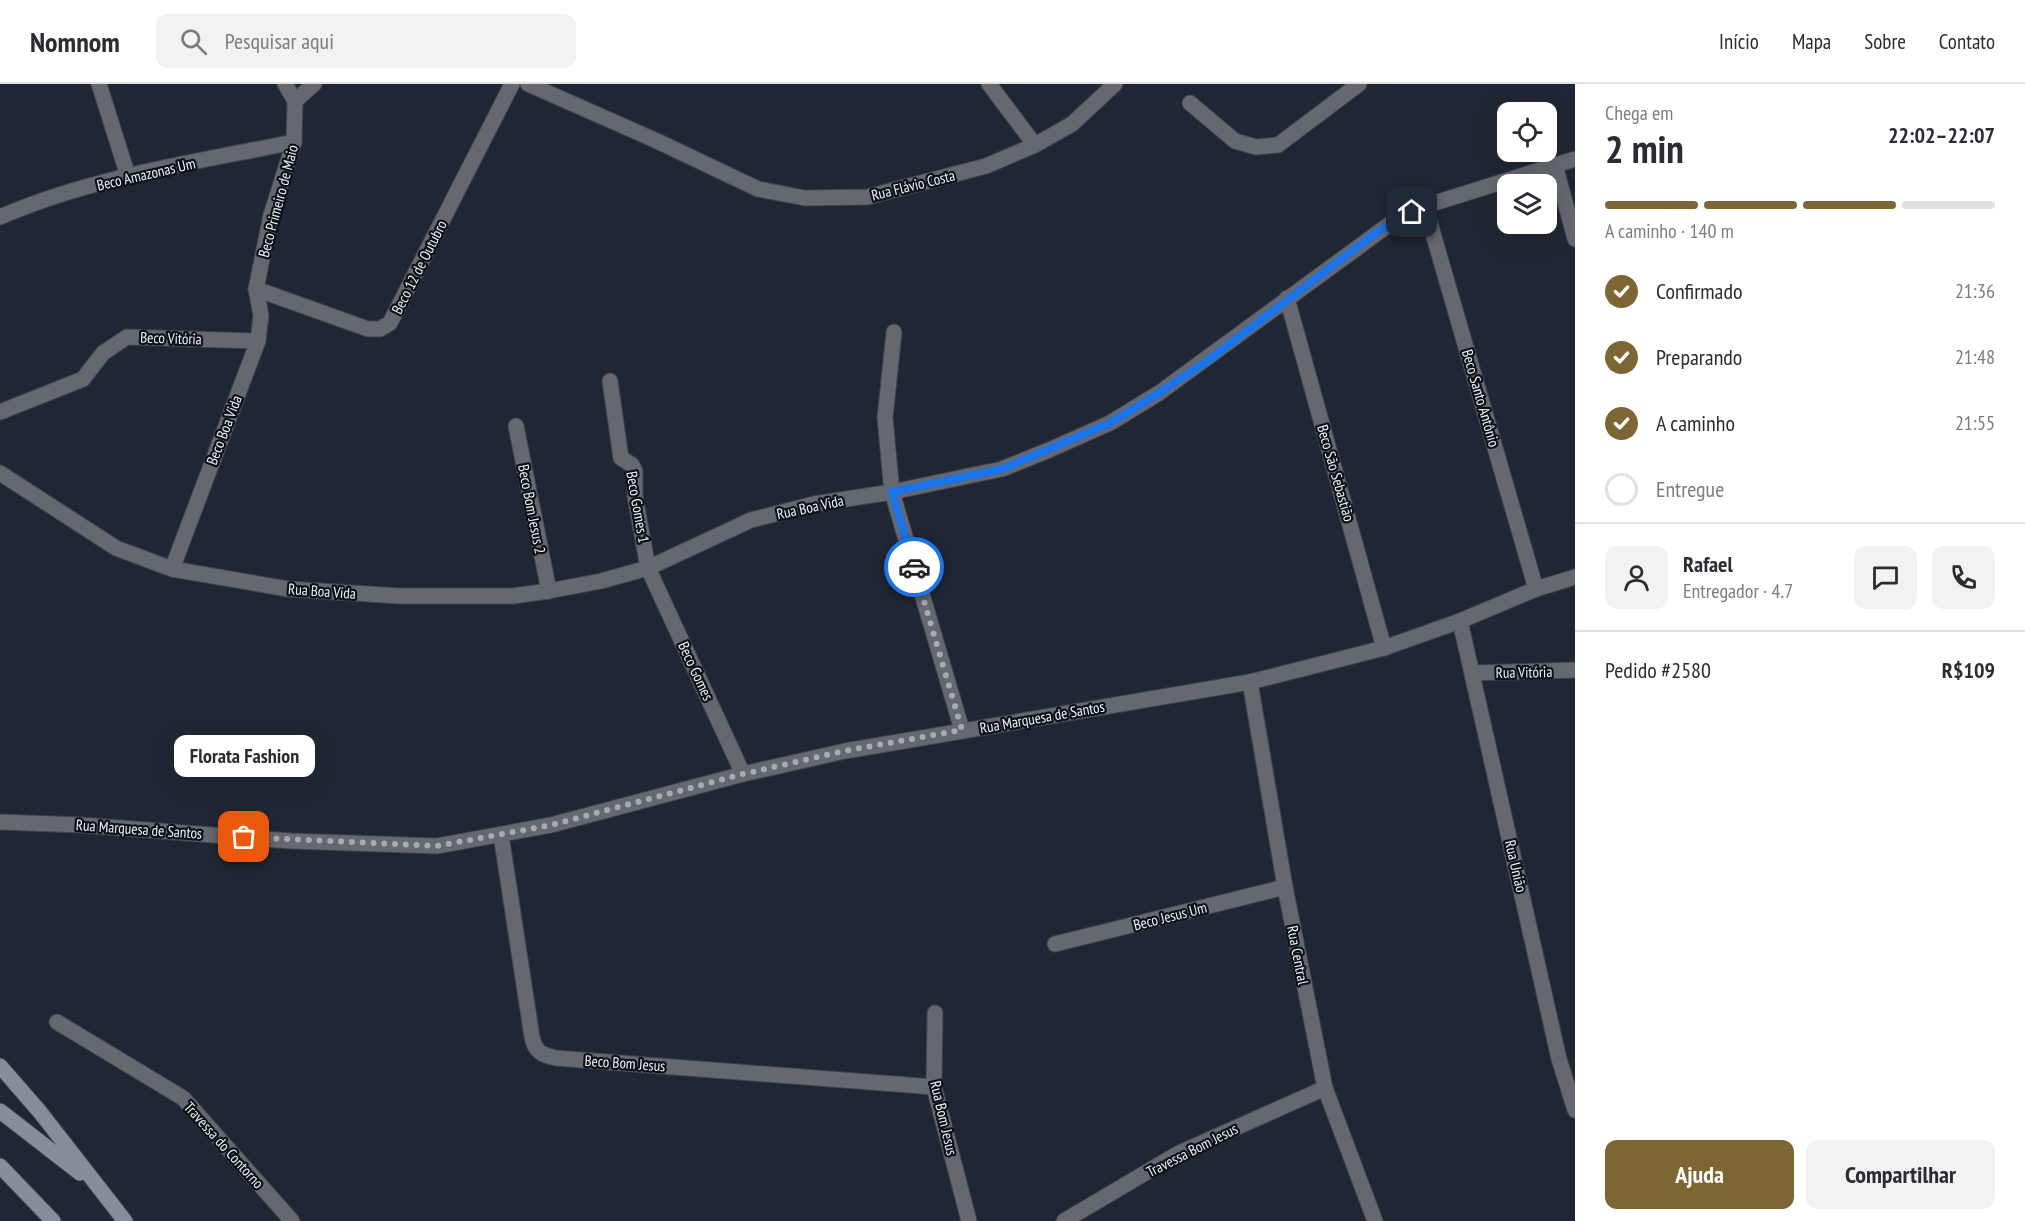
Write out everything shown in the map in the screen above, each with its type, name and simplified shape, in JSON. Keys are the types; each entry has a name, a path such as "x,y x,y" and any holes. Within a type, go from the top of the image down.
{"main road":[{"path":"0,1066 40,1112 125,1221"},
{"path":"0,1112 95,1184"},
{"path":"0,1166 53,1221"}],"street":[{"path":"99,84 129,176"},
{"path":"285,84 295,101 314,84"},
{"name":"Beco 12 de Outubro","path":"256,289 368,329 380,329 390,323 512,84"},
{"name":"Rua Flávio Costa","path":"528,84 758,189 805,198 867,197 986,166 1035,145 1072,124 1115,84"},
{"path":"989,84 1035,145"},
{"path":"1190,103 1234,141 1256,147 1278,145 1359,84"},
{"name":"Beco Primeiro de Maio","path":"256,289 271,215 294,142 295,101"},
{"name":"Beco Amazonas Um","path":"0,217 25,206 129,176 294,142"},
{"name":"Rua Boa Vida","path":"0,473 116,548 172,569 288,589 389,595 513,596 601,581 648,567 751,520 814,504 892,492 1002,469 1110,423 1207,361 1287,298 1398,218 1425,206 1575,159"},
{"path":"1555,165 1575,239"},
{"name":"Beco Santo Antônio","path":"1425,206 1536,590"},
{"name":"Beco Boa Vida","path":"172,569 258,341 261,315 256,289"},
{"name":"Beco São Sebastião","path":"1287,298 1384,648"},
{"path":"894,332 885,418 892,492 962,730"},
{"name":"Beco Vitória","path":"0,412 83,379 103,353 127,337 258,341"},
{"name":"Beco Gomes 1","path":"610,381 621,458 632,465 635,471 635,496 648,567"},
{"name":"Beco Bom Jesus 2","path":"516,426 549,591"},
{"name":"Beco Gomes","path":"648,567 743,774"},
{"name":"Rua Marquesa de Santos","path":"0,822 81,825 291,841 437,846 551,825 743,774 844,751 1250,682 1384,648 1575,577"},
{"name":"Rua União","path":"1460,621 1560,1059 1575,1110"},
{"name":"Rua Vitória","path":"1473,673 1575,670"},
{"name":"Rua Central","path":"1250,682 1285,887 1325,1088 1375,1221"},
{"name":"Beco Bom Jesus","path":"501,835 532,1037 534,1045 542,1055 556,1058 934,1087"},
{"name":"Beco Jesus Um","path":"1054,944 1285,887"},
{"name":"Rua Bom Jesus","path":"935,1013 934,1087 969,1221"},
{"name":"Travessa do Contorno","path":"57,1022 183,1098 292,1221"},
{"name":"Travessa Bom Jesus","path":"1064,1221 1179,1153 1325,1088"}],"way so far":[{"path":"244,837 291,841 437,846 551,825 743,774 844,751 962,730 914,567"}],"place":[{"name":"Florata Fashion","path":"244,837"}],"route":[{"path":"914,567 892,492 1002,469 1110,423 1207,361 1287,298 1377,232 1412,212"}]}
